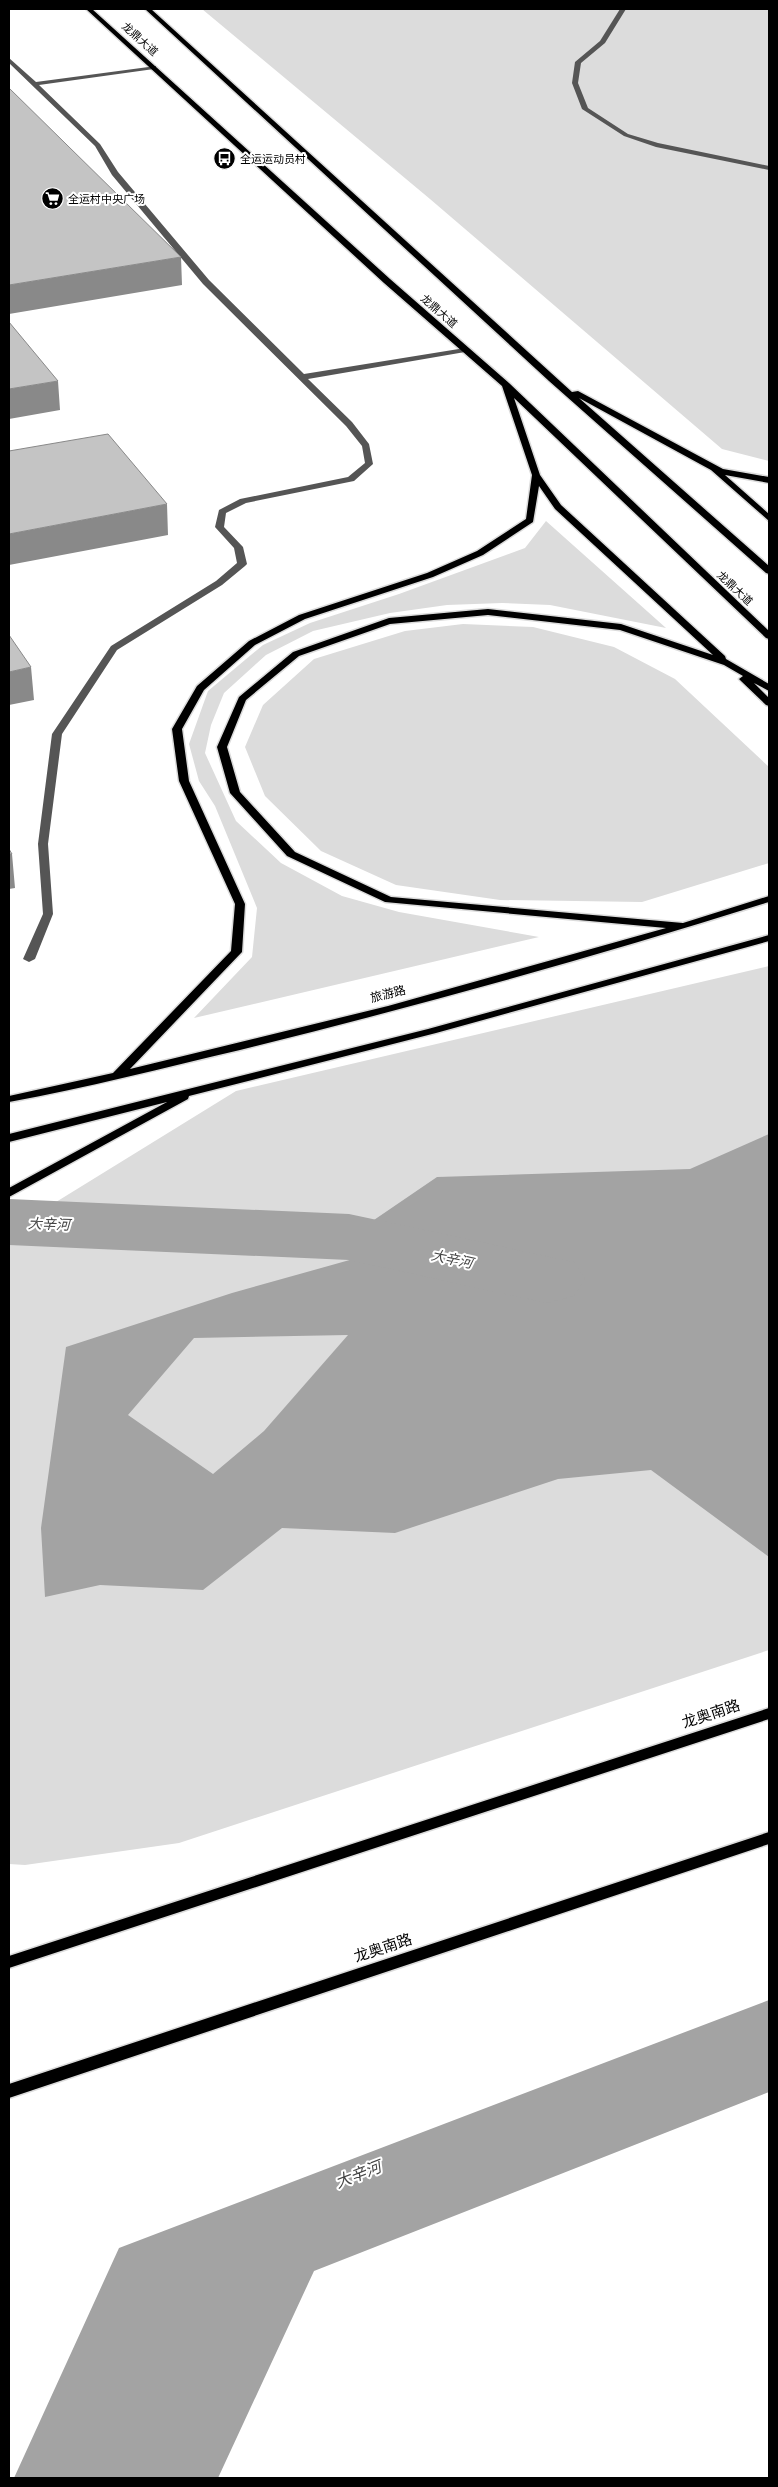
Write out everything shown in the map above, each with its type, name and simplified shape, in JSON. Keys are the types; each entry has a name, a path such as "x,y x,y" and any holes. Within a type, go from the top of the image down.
{"main road":[{"name":"龙鼎大道","path":"89,9 387,281 506,385 769,636"},
{"name":"龙鼎大道","path":"148,9 552,380 769,571"},
{"path":"552,380 720,471 769,480"},
{"path":"506,385 536,475 558,507 727,662 769,704"},
{"path":"708,463 769,518"},
{"path":"117,1076 236,952 240,904 184,781 177,729 200,688 252,643 302,617 430,575 480,554 530,520 536,475"},
{"path":"685,926 389,900 291,854 235,793 222,747 242,699 296,654 389,621 488,612 621,627 727,662 769,688"},
{"name":"旅游路","path":"9,1099 117,1076 405,1004 685,926 769,899"},
{"path":"9,1138 432,1031 769,938"},
{"path":"9,1193 202,1088"},
{"name":"龙奥南路","path":"13,1958 769,1713"},
{"name":"龙奥南路","path":"9,2092 763,1840"}],"street":[{"path":"623,9 603,42 578,62 575,84 586,109 626,134 656,145 769,168"},
{"path":"9,60 98,145 115,173 206,282 349,424 366,446 369,464 351,479 243,501 222,512 219,527 238,547 242,564 219,583 114,648 57,734 43,844 48,914 29,959"},
{"path":"34,84 154,67"},
{"path":"303,377 465,350"}],"shaded area":[{"path":"202,9 769,9 769,461 722,449 430,199"},
{"path":"546,521 666,628 550,605 502,603 447,605 390,613 313,631 266,655 224,693 211,725 205,753 236,821 281,863 342,896 399,912 539,937 194,1018 252,957 257,908 215,806 199,781 189,744 208,691 263,645 310,623 399,594 525,548"},
{"path":"463,624 533,627 614,647 675,679 769,767 769,863 642,902 500,900 396,885 321,851 265,796 245,747 263,705 314,659 405,631"},
{"path":"769,966 769,1650 179,1843 25,1865 9,1864 9,1231 236,1091"}],"water":[{"path":"769,1134 769,1557 651,1470 558,1479 395,1533 282,1528 203,1590 100,1585 45,1597 41,1528 66,1347 232,1293 396,1247 449,1258 454,1257 349,1237 437,1177 690,1169","holes":["348,1335 264,1431 213,1474 128,1415 194,1338"]},
{"path":"769,2000 769,2092 314,2271 218,2478 14,2478 119,2248"}],"building":[{"name":"全运村中央广场","path":"9,88 181,257 9,285"},
{"path":"9,322 58,381 9,389"},
{"path":"108,434 167,504 9,534 9,451"},
{"path":"9,635 31,667 9,672"}],"waterway":[{"name":"大辛河","path":"9,1222 349,1237 547,1279"}],"place":[{"name":"全运运动员村","path":"224,159"},
{"name":"全运村中央广场","path":"52,199"}]}
